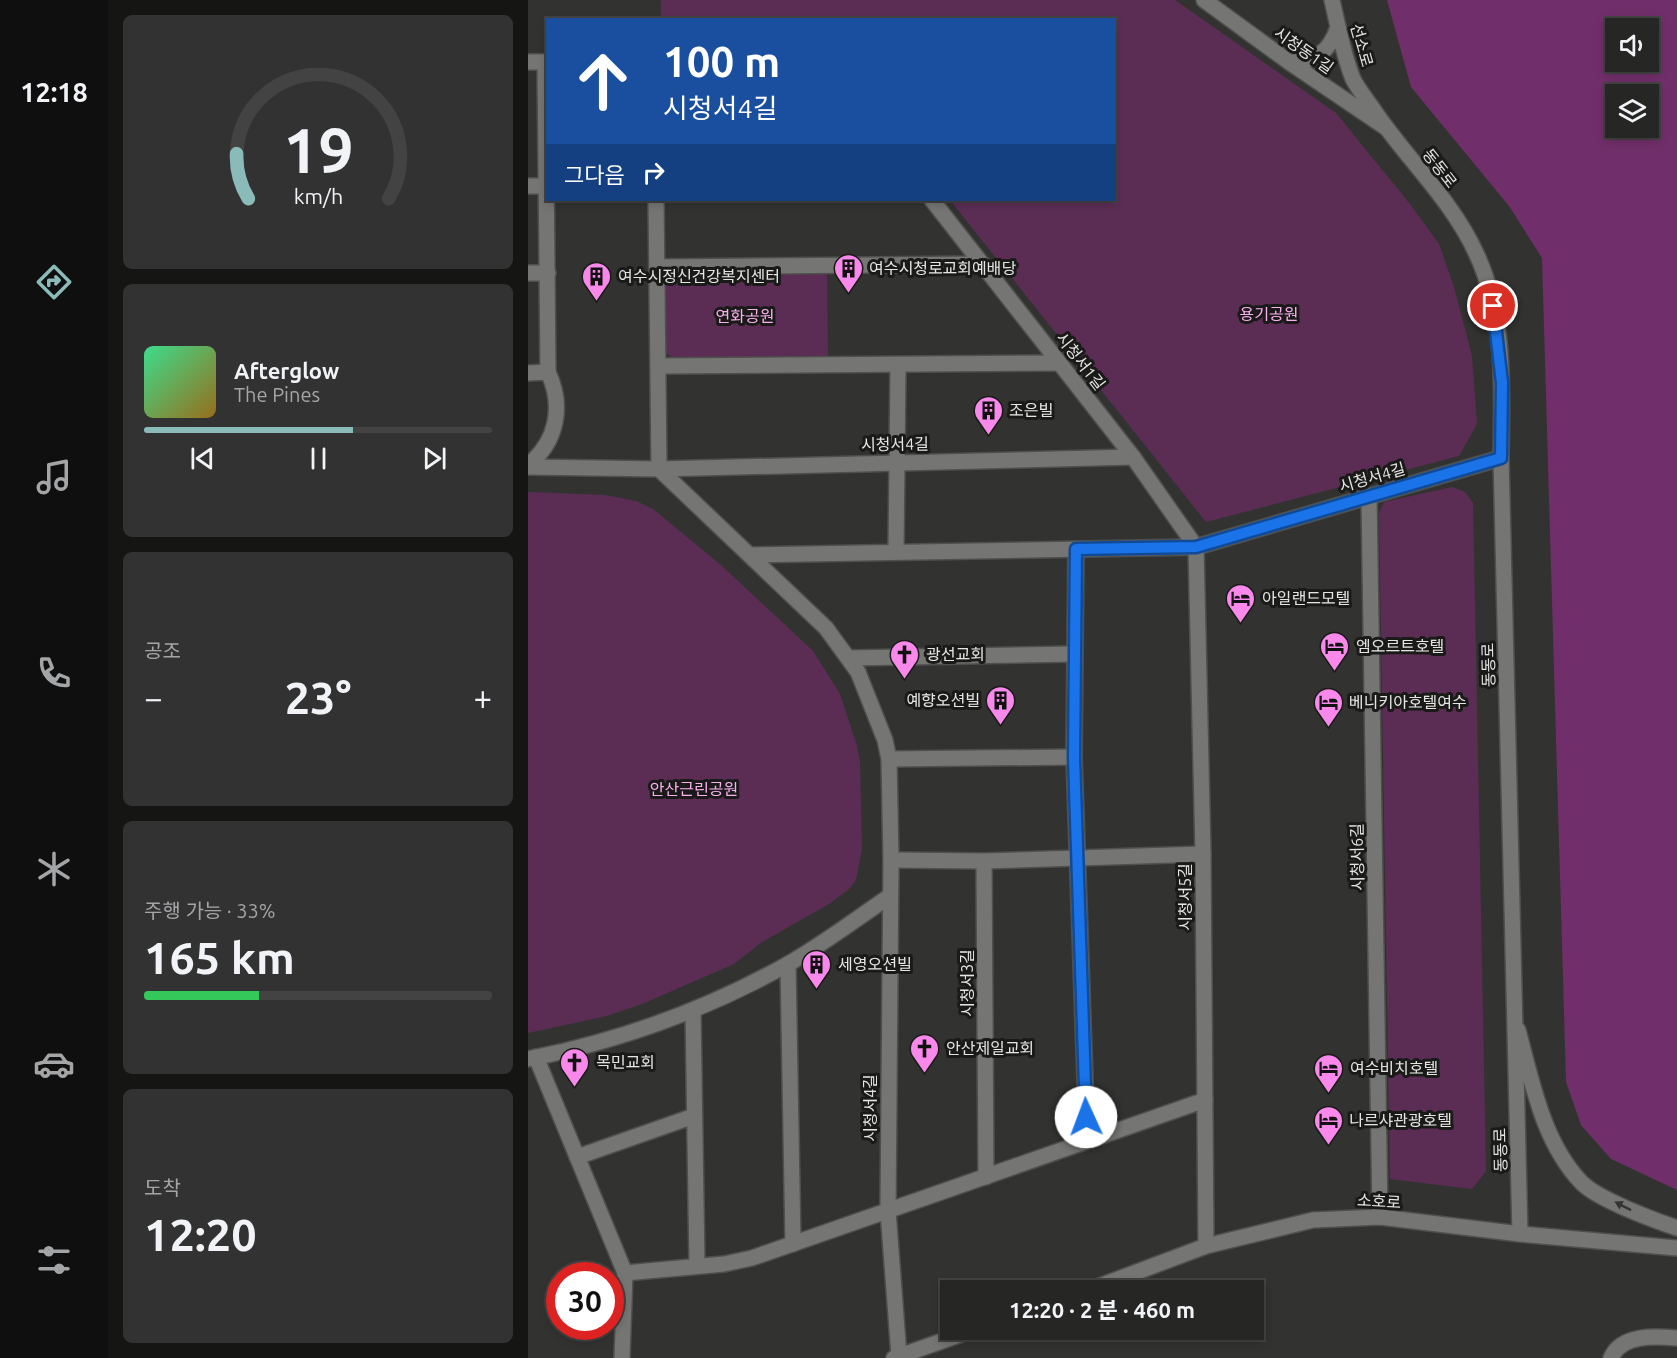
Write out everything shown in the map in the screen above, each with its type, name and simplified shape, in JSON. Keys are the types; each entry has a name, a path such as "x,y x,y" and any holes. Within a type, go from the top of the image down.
{"street":[{"name":"시청동1길","path":"1204,0 1289,62 1385,127"},
{"name":"선소로","path":"1332,0 1353,80 1385,127"},
{"path":"1289,62 1306,61 1325,52 1332,44 1338,27"},
{"path":"528,62 546,62 546,186 528,186"},
{"name":"동동로","path":"1385,127 1455,217 1476,252 1486,277 1496,325 1502,373 1501,458 1520,1234"},
{"path":"528,466 547,448 552,437 555,394 548,372 546,201"},
{"path":"528,466 659,469 656,201"},
{"name":"시청서1길","path":"933,201 1133,457 1196,547"},
{"path":"657,267 982,264"},
{"path":"528,273 548,273"},
{"path":"658,366 1059,363"},
{"path":"896,551 898,365"},
{"path":"528,373 548,372"},
{"name":"시청서4길","path":"659,469 1133,457"},
{"name":"시청서4길","path":"752,555 1196,547 1501,458"},
{"name":"시청서4길","path":"659,469 752,555 826,628 849,658 872,704 888,759 891,860 888,1211 896,1357"},
{"name":"시청서6길","path":"1369,496 1380,1218"},
{"name":"시청서5길","path":"1196,547 1203,854 1206,1246"},
{"path":"1076,549 1074,758 1087,1140"},
{"path":"849,658 1075,654"},
{"path":"888,759 1074,758"},
{"path":"891,860 984,861 1203,854"},
{"name":"시청서3길","path":"984,861 986,1177"},
{"path":"622,1358 625,1273 577,1156 532,1058 608,1041 693,1011 788,964 890,896"},
{"path":"788,964 793,1244"},
{"path":"693,1011 697,1266"},
{"path":"1515,1019 1537,1098 1552,1141 1582,1183 1626,1208 1677,1228"},
{"path":"625,1273 752,1258 1205,1100"},
{"path":"577,1156 694,1116"},
{"name":"소호로","path":"1116,1280 1206,1246 1313,1220 1380,1218 1520,1234 1677,1248"},
{"path":"1611,1358 1615,1349 1629,1341 1650,1337 1677,1338"},
{"path":"896,1357 945,1340"}],"green space":[{"name":"용기공원","path":"661,0 1175,0 1336,113 1410,204 1439,244 1454,287 1472,356 1477,424 1459,456 1206,522 951,201 1116,201 1116,18 661,18"},
{"name":"연화공원","path":"827,274 828,357 673,358 665,352 663,282 669,275"},
{"path":"1452,487 1465,492 1473,503 1486,1171 1472,1189 1390,1179 1379,513 1384,502"},
{"name":"안산근린공원","path":"528,492 605,495 636,501 653,509 721,565 813,651 840,694 857,746 860,762 862,849 856,880 849,889 829,904 762,942 734,964 642,1004 607,1016 528,1033"}],"shaded area":[{"path":"1387,0 1677,0 1677,1190 1611,1159 1581,1125 1566,1082 1542,258 1509,206 1411,87"}],"place":[{"name":"여수시청로교회예배당","path":"848,294"},
{"name":"여수시정신건강복지센터","path":"597,302"},
{"name":"조은빌","path":"988,436"},
{"name":"아일랜드모텔","path":"1241,624"},
{"name":"엠오르트호텔","path":"1335,672"},
{"name":"광선교회","path":"905,680"},
{"name":"예향오션빌","path":"1001,726"},
{"name":"베니키아호텔여수","path":"1328,728"},
{"name":"세영오션빌","path":"817,990"},
{"name":"안산제일교회","path":"925,1074"},
{"name":"목민교회","path":"575,1088"},
{"name":"여수비치호텔","path":"1329,1094"},
{"name":"나르샤관광호텔","path":"1328,1146"}],"route":[{"path":"1086,1117 1074,758 1076,549 1196,547 1501,458 1502,383 1493,306"}]}
